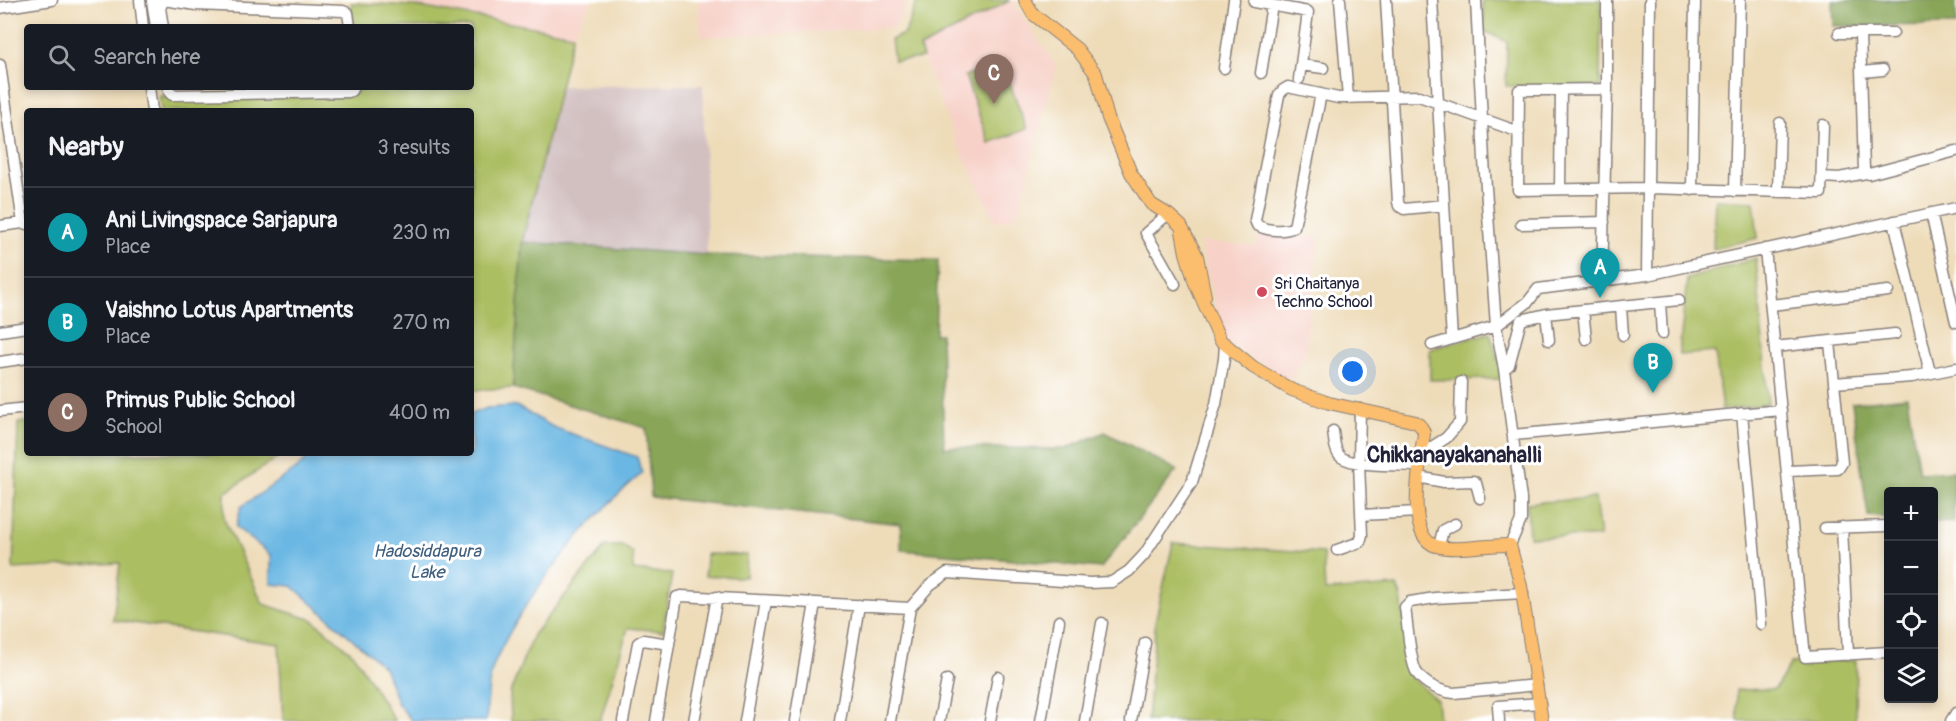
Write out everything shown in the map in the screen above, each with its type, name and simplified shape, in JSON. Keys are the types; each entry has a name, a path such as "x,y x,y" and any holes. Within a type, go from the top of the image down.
{"main road":[{"path":"1025,0 1033,14 1077,49 1096,74 1108,118 1131,173 1151,204 1181,226 1195,283 1220,340 1253,367 1292,390 1329,403 1416,422 1421,426 1424,435 1419,466 1418,512 1420,528 1425,541 1447,548 1510,545 1523,593 1542,721"}],"street":[{"path":"1,11 27,2 47,0"},
{"path":"140,0 142,24"},
{"path":"163,24 160,8 164,0"},
{"path":"156,24 152,1 164,0 196,5 343,11 348,14 350,24"},
{"path":"1224,68 1234,0"},
{"path":"1340,0 1348,98"},
{"path":"1386,0 1399,206 1404,209 1444,205"},
{"path":"1432,0 1452,339"},
{"path":"1476,0 1493,306 1504,369 1521,499 1521,520 1510,545"},
{"path":"1602,281 1607,0"},
{"path":"1647,275 1650,0"},
{"path":"1692,190 1695,0"},
{"path":"1736,191 1740,0"},
{"path":"1250,1 1308,12 1299,79"},
{"path":"1261,73 1272,5"},
{"path":"1839,33 1893,33"},
{"path":"1860,33 1864,171 1866,173"},
{"path":"0,65 1,81 21,171 24,211"},
{"path":"1301,65 1323,68"},
{"path":"1862,72 1883,70"},
{"path":"1321,94 1294,227 1264,230 1257,225 1255,220 1279,95 1288,87 1348,98 1419,96 1519,132"},
{"path":"1607,89 1519,90 1518,190 1648,189 1821,193 1823,124"},
{"path":"149,90 152,108"},
{"path":"169,90 172,95 348,92 352,90"},
{"path":"1560,189 1561,90"},
{"path":"1778,192 1780,123"},
{"path":"1822,177 1839,178 1869,174 1956,151"},
{"path":"1432,345 1496,326 1528,302 1538,289 1647,275 1956,208"},
{"path":"1931,213 1956,322"},
{"path":"1167,214 1146,233 1175,284"},
{"path":"1894,221 1930,373"},
{"path":"1521,224 1604,222"},
{"path":"0,226 24,224"},
{"path":"1765,249 1805,657 1884,652"},
{"path":"1771,305 1888,291"},
{"path":"1504,369 1509,365 1521,320 1546,314 1679,300"},
{"path":"1660,302 1662,334"},
{"path":"1621,307 1623,335"},
{"path":"1584,310 1586,339"},
{"path":"1546,314 1549,340"},
{"path":"0,331 24,327"},
{"path":"1775,347 1895,334"},
{"path":"1787,471 1840,467 1842,463 1830,342"},
{"path":"890,721 910,608 930,585 947,573 1089,583 1112,582 1129,571 1144,555 1192,482 1216,404 1225,344"},
{"path":"0,362 24,358"},
{"path":"1834,383 1912,377 1956,368"},
{"path":"1419,466 1460,422 1461,382"},
{"path":"0,411 24,408"},
{"path":"1337,550 1360,542 1362,535 1359,463 1360,409"},
{"path":"1512,435 1781,410"},
{"path":"1742,413 1761,624"},
{"path":"1333,431 1339,456 1351,462 1419,466 1444,482 1473,481 1476,483 1480,498"},
{"path":"1361,515 1418,512"},
{"path":"1438,546 1443,530 1455,524"},
{"path":"1825,528 1884,526"},
{"path":"1842,527 1848,655"},
{"path":"1523,593 1435,598 1410,602 1405,608 1413,667 1430,684 1440,690 1454,693 1538,685"},
{"path":"656,721 677,597 717,597 910,608"},
{"path":"694,721 717,597"},
{"path":"745,721 766,600"},
{"path":"795,721 815,603"},
{"path":"840,721 859,605"},
{"path":"1041,721 1059,621"},
{"path":"1085,721 1102,623"},
{"path":"623,721 638,643 643,640 669,644"},
{"path":"1131,721 1145,643"},
{"path":"990,721 998,677"},
{"path":"939,721 947,680"},
{"path":"1486,707 1540,703"},
{"path":"1498,706 1499,721"},
{"path":"1951,721 1956,713"}],"shaded area":[{"path":"415,0 592,0 573,34 414,6"},
{"path":"698,0 907,0 895,28 701,37"},
{"path":"1011,0 1056,66 1017,216 996,222 957,143 919,48"},
{"path":"703,85 707,255 522,242 561,86"},
{"name":"Sri Chaitanya Techno School","path":"1258,232 1319,237 1305,354 1288,381 1223,339 1200,242 1258,246"}],"green space":[{"path":"923,0 1009,1 920,48 923,58 894,61 891,40 905,33 916,3"},
{"path":"1483,0 1601,0 1600,87 1506,86 1507,42 1484,31"},
{"path":"1832,0 1956,0 1956,25 1833,26"},
{"path":"351,3 414,6 573,34 522,242 513,388 474,390 474,108 161,108 159,96 357,93 357,90 474,90 474,24 353,24"},
{"path":"1002,62 1027,129 989,143 965,76"},
{"path":"1715,199 1754,201 1758,238 1713,249"},
{"path":"522,242 707,255 938,260 935,334 941,334 944,447 1065,449 1105,432 1177,470 1101,568 901,550 901,524 651,497 646,428 513,388"},
{"path":"1756,258 1768,404 1722,410 1715,352 1679,355 1687,279"},
{"path":"1490,333 1503,374 1501,379 1430,380 1430,349"},
{"path":"1907,397 1919,473 1954,471 1954,523 1938,522 1938,487 1884,487 1884,518 1868,516 1852,403"},
{"path":"24,422 24,456 280,456 225,493 224,519 263,604 313,620 354,655 395,721 283,721 279,644 113,620 120,563 13,569 18,423"},
{"path":"1595,498 1600,537 1529,537 1527,503"},
{"path":"1173,543 1323,553 1325,591 1397,586 1401,596 1411,677 1437,700 1439,721 1147,721 1156,618"},
{"path":"605,546 623,546 633,553 633,570 672,574 663,631 628,628 600,721 511,721 510,693 533,635"},
{"path":"706,554 747,555 746,577 705,576"},
{"path":"1856,660 1855,721 1738,721 1736,690 1775,689 1791,663"}],"water":[{"name":"Hadosiddapura Lake","path":"516,406 553,427 637,457 642,473 581,534 532,596 518,618 492,669 486,721 412,721 398,704 384,667 292,586 271,584 271,555 236,527 241,507 296,469 310,456 474,456 474,413 487,408"}],"place":[{"name":"Primus Public School","path":"994,104"},
{"name":"Sri Chaitanya Techno School","path":"1262,292"},
{"name":"Ani Livingspace Sarjapura","path":"1600,298"},
{"name":"Vaishno Lotus Apartments","path":"1653,393"}],"district":[{"name":"Chikkanayakanahalli","path":"1454,454"}]}
